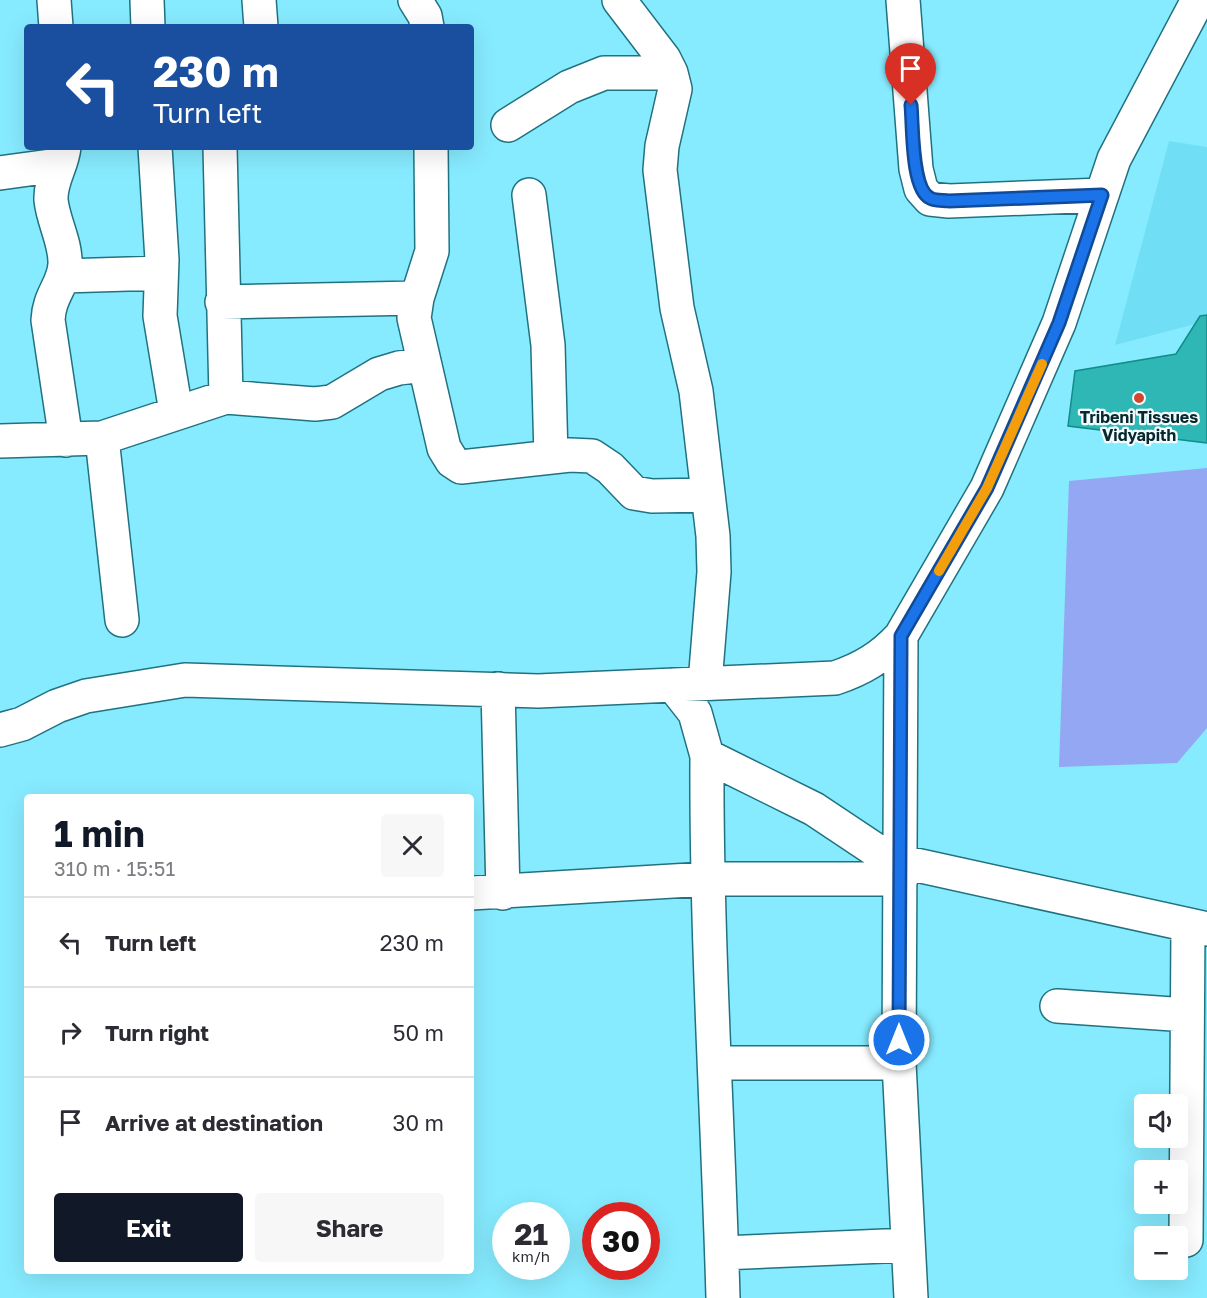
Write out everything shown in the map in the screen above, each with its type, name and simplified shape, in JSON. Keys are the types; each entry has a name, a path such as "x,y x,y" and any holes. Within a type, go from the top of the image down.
{"street":[{"path":"54,0 56,24"},
{"path":"147,0 148,24"},
{"path":"259,0 261,24"},
{"path":"415,0 425,16 426,24"},
{"path":"619,0 664,59 675,89 662,146 660,170 677,308 696,392 713,536 714,572 705,683"},
{"path":"903,0 916,169 921,189 930,199 949,201 1102,195"},
{"path":"0,730 22,724 57,706 86,696 185,680 538,691 835,678 869,664 886,653 901,636 987,488 1059,323 1114,159 1198,0"},
{"path":"508,125 569,87 604,73 671,73"},
{"path":"155,150 161,273 160,316 176,412"},
{"path":"220,150 226,397"},
{"path":"431,150 432,251 417,298 414,318 444,447 452,461 461,467 479,467 551,457 592,456 610,468 634,493 652,496 708,495"},
{"path":"0,173 61,156"},
{"path":"61,156 52,181 51,201 65,262 63,276 48,303 48,320 66,441"},
{"path":"529,195 548,345 551,457"},
{"path":"63,276 161,273"},
{"path":"222,302 417,298"},
{"path":"0,441 66,441 102,438 226,397 315,404 332,402 379,374 399,368 424,365"},
{"path":"102,438 122,620"},
{"path":"901,636 899,1063 911,1298"},
{"path":"673,685 695,713 707,756 706,879 716,1063 723,1298"},
{"path":"498,689 503,892"},
{"path":"707,756 814,809 890,859 901,870"},
{"path":"474,893 901,870 1197,927 1187,1015 1186,1226"},
{"path":"1057,1006 1187,1015"},
{"path":"716,1063 899,1063"},
{"path":"722,1253 908,1245"}],"shaded area":[{"path":"1169,141 1207,147 1207,321 1115,345"},
{"path":"1207,468 1207,728 1177,763 1059,767 1069,481"}],"building":[{"name":"Tribeni Tissues Vidyapith","path":"1207,315 1207,443 1068,426 1075,371 1176,354 1200,316"}],"slow traffic":[{"path":"939,571 987,488 1042,364"}],"place":[{"name":"Tribeni Tissues Vidyapith","path":"1139,398"}],"route":[{"path":"899,1040 901,636 987,488 1059,323 1102,195 949,201 930,199 921,189 916,169 911,105"}]}
